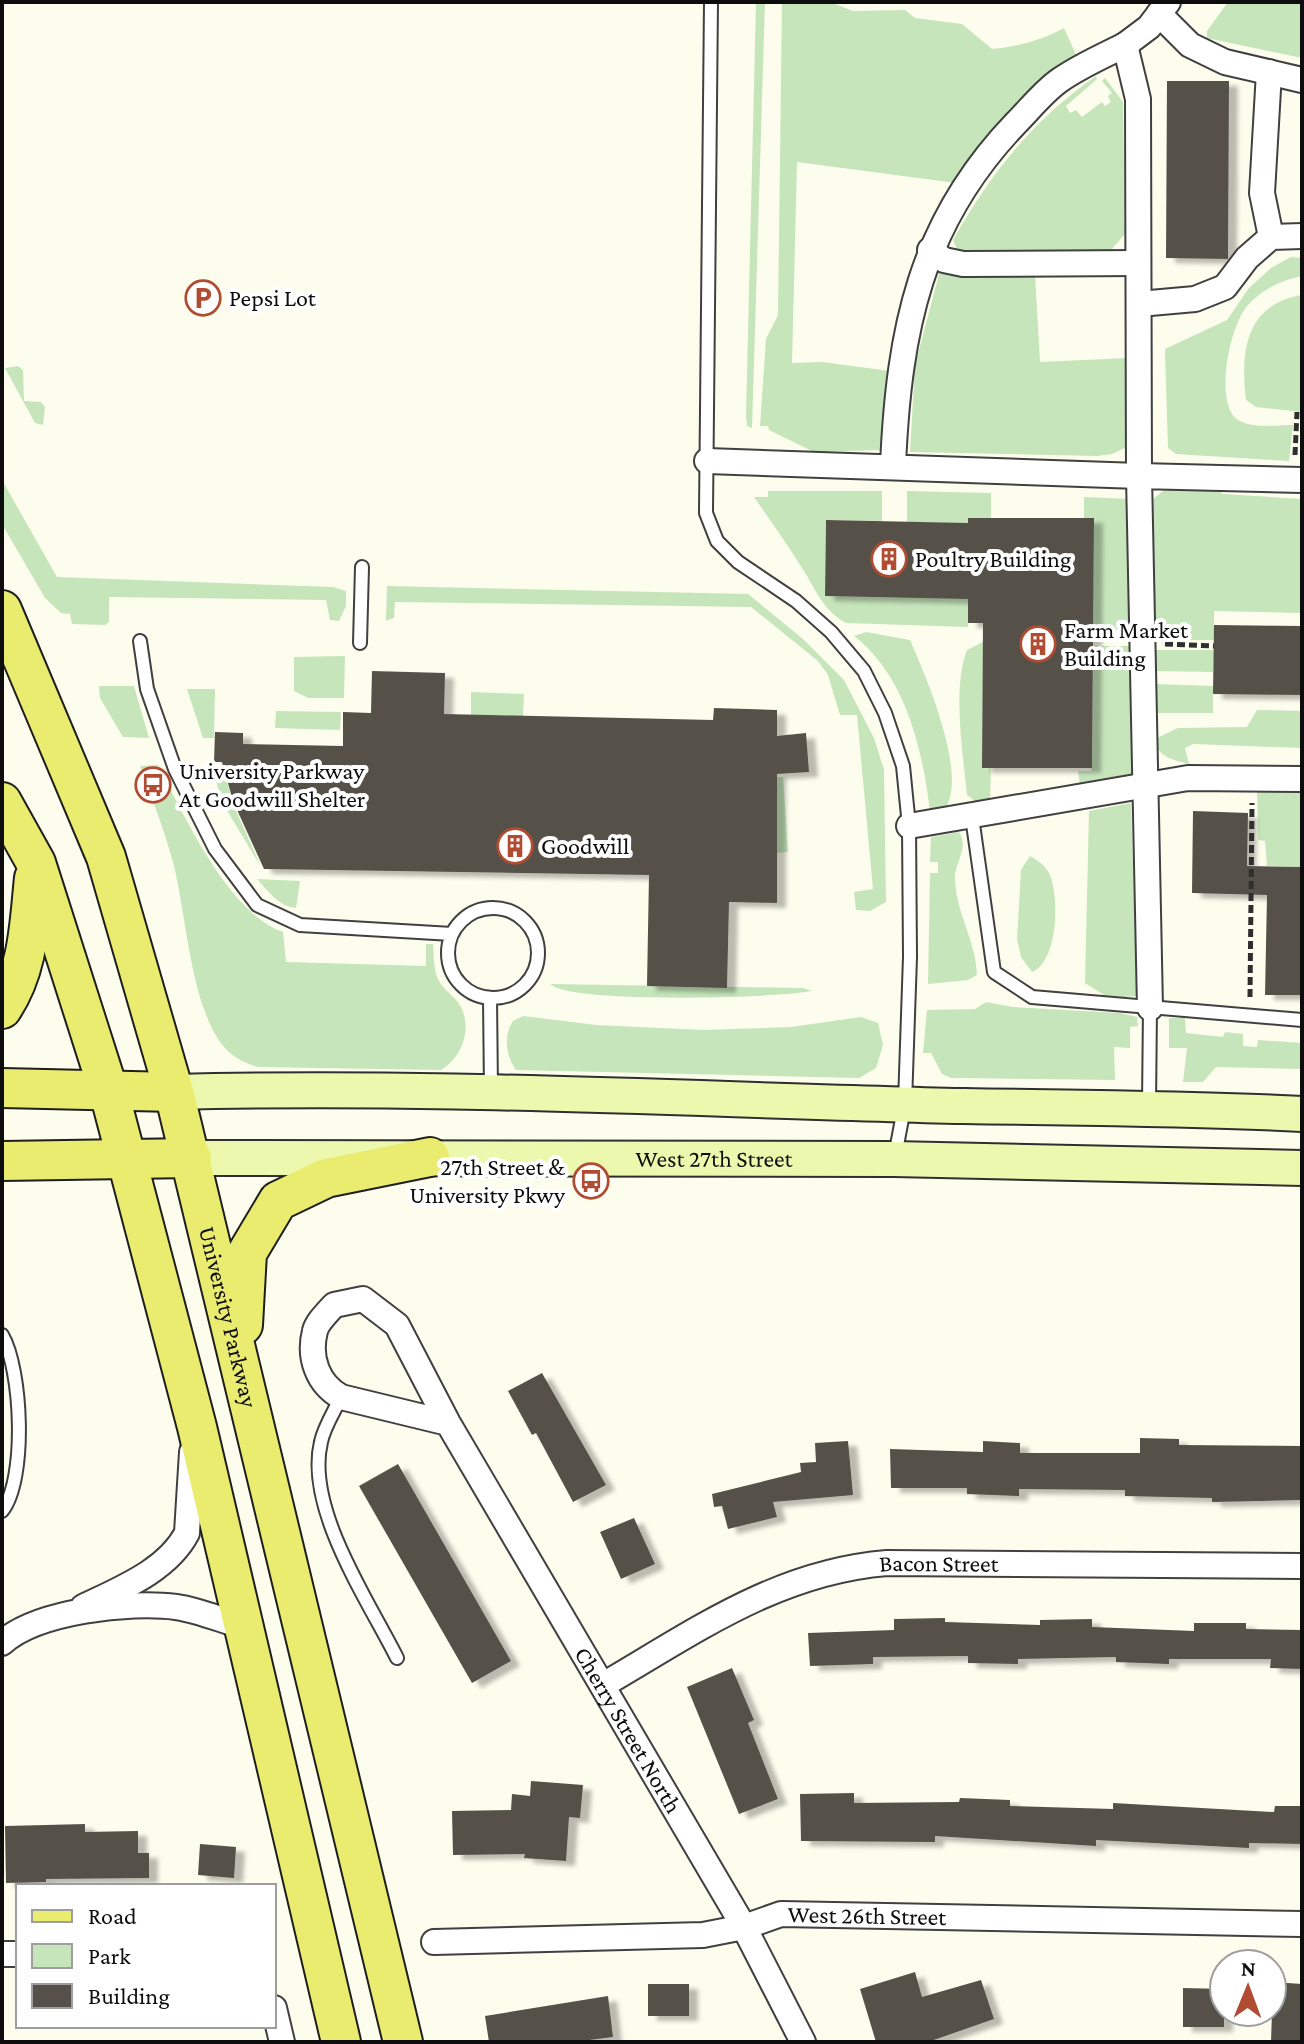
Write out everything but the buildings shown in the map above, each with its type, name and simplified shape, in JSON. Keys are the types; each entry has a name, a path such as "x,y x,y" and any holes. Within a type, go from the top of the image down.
{"main road":[{"name":"University Parkway","path":"2,610 106,857 174,1092 403,2042"},
{"path":"2,802 36,863 109,1092 197,1427 341,2042"},
{"path":"2,1009 16,989 25,964 36,863"},
{"path":"2,1088 174,1092"},
{"path":"241,1372 247,1253 278,1201 326,1178 430,1157"},
{"name":"West 27th Street","path":"2,1161 126,1162 192,1158"}],"street":[{"path":"893,465 907,327 930,250 948,214 987,154 1058,81 1125,45 1164,8 1190,45 1225,62 1302,80"},
{"path":"1125,45 1138,99 1139,476 1150,1008"},
{"path":"1269,72 1262,193 1271,237"},
{"path":"1139,304 1195,299 1225,287 1247,258 1271,237 1302,236"},
{"path":"930,250 944,260 963,264 1138,263"},
{"path":"707,461 1298,480"},
{"path":"909,826 1188,778 1302,779"},
{"path":"174,1092 491,1093 1149,1107 1302,1114"},
{"name":"West 27th Street","path":"192,1158 894,1159 1302,1168"},
{"name":"Cherry Street North","path":"341,1397 325,1388 313,1361 315,1329 334,1305 363,1299 397,1325 448,1423 744,1927 803,2042"},
{"path":"341,1397 448,1423"},
{"path":"72,1612 142,1576 173,1556 181,1545 187,1533 191,1455 197,1427"},
{"name":"Bacon Street","path":"603,1685 775,1588 849,1566 919,1563 1302,1566"},
{"path":"2,1643 34,1622 72,1612 176,1607 242,1626"},
{"name":"West 26th Street","path":"434,1942 703,1935 744,1927 781,1914 1302,1924"},
{"path":"276,2016 282,2042"}],"lane":[{"path":"711,2 706,513 717,541 738,562 796,601 831,632 864,671 875,691 903,766 909,826 905,1103 894,1159"},
{"path":"360,643 362,567"},
{"path":"140,641 147,689 175,769 215,849 257,905 300,925 452,934"},
{"path":"972,817 994,972 1032,997 1302,1020"},
{"path":"499,908 526,921 539,948 537,964 530,978 506,996 490,998 463,987 454,976 448,963 452,934 471,913 499,908"},
{"path":"490,998 491,1093"},
{"path":"1149,1107 1150,1008"},
{"path":"2,1335 16,1373 16,1481 11,1499 2,1511"},
{"path":"341,1397 321,1439 320,1479 337,1542 397,1658"}],"path":[{"path":"1297,412 1298,480"},
{"path":"1250,1016 1253,779"}],"green space":[{"path":"756,2 765,2 752,428 747,426 746,416"},
{"path":"782,2 830,2 853,11 905,10 915,18 962,24 992,49 1029,42 1064,28 1077,57 956,183 797,162 792,363 822,362 890,371 882,450 814,452 769,430 768,426 760,426 766,339 778,315"},
{"path":"1228,2 1302,2 1302,58 1207,38 1207,31"},
{"path":"1096,76 1097,79 1066,106 1070,113 1076,110 1082,117 1102,102 1105,106 1111,102 1108,96 1112,93 1102,81 1105,78 1123,102 1125,234 1105,257 965,256 958,252 953,240 998,170 1052,111"},
{"path":"1291,257 1302,258 1302,276 1273,286 1248,305 1235,329 1225,382 1226,398 1238,420 1258,426 1293,425 1289,461 1176,454 1168,448 1165,349 1227,320 1249,288 1271,268"},
{"path":"939,274 1035,275 1040,362 1127,358 1125,448 1097,456 910,452 915,365"},
{"path":"1302,295 1302,412 1256,407 1246,400 1244,382 1246,348 1251,332 1269,308"},
{"path":"18,366 23,370 24,401 41,402 45,407 43,425 35,423 5,368"},
{"path":"2,480 57,577 333,587 346,591 346,606 339,621 330,620 326,600 109,597 109,622 105,625 72,624 70,614 61,613 45,598 2,524"},
{"path":"1171,484 1210,485 1223,494 1302,499 1302,613 1214,611 1214,640 1174,640 1154,632 1152,500"},
{"path":"768,491 882,491 882,521 826,520 825,596 951,598 953,523 907,522 907,491 991,493 991,518 968,518 968,627 846,623 837,617 819,597 754,497 768,497"},
{"path":"1084,497 1131,499 1131,630 1093,629 1094,519 1084,518"},
{"path":"387,586 748,594 803,639 844,680 874,738 884,770 886,902 870,911 856,910 854,892 873,889 857,715 840,715 828,675 818,661 751,607 395,602 394,618 386,621"},
{"path":"866,632 910,640 934,700 949,751 951,795 944,810 930,812 917,740 909,716 887,672 854,636"},
{"path":"983,642 982,767 991,768 990,801 979,804 967,795 959,702 967,650"},
{"path":"1093,646 1131,646 1132,774 1080,785 1078,771 1091,771 1092,768"},
{"path":"1154,650 1214,650 1213,672 1154,671"},
{"path":"345,656 344,698 308,698 294,691 294,657"},
{"path":"1155,684 1213,686 1213,713 1155,713"},
{"path":"99,686 134,686 149,738 123,737 100,698"},
{"path":"187,689 215,689 214,738 203,738"},
{"path":"471,692 524,694 523,716 471,715"},
{"path":"1257,710 1302,711 1302,748 1193,744 1185,748 1189,764 1167,757 1156,745 1155,739 1178,728 1247,727"},
{"path":"276,711 341,712 340,730 275,728"},
{"path":"158,765 194,835 226,884 263,921 283,932 286,962 426,966 426,944 433,944 437,977 464,1014 465,1033 455,1058 441,1070 258,1067 228,1051 215,1034 200,996 174,866 140,766"},
{"path":"212,767 223,767 233,804 261,867 222,802"},
{"path":"777,777 783,777 788,852 777,853"},
{"path":"1257,788 1302,789 1302,867 1267,866 1265,841 1258,840"},
{"path":"1131,803 1137,996 1109,998 1085,983 1089,811"},
{"path":"959,832 963,844 955,874 956,893 977,975 968,980 928,984 930,873 938,873 938,862 930,862 931,837"},
{"path":"1030,856 1049,873 1055,897 1052,942 1041,966 1032,972 1021,957 1017,939 1021,870"},
{"path":"257,879 300,881 296,908 279,901"},
{"path":"550,984 803,988 812,991 759,996 632,997 594,995"},
{"path":"986,1002 1013,1007 1120,1013 1137,1017 1138,1026 1130,1027 1130,1048 1114,1047 1115,1080 951,1078 942,1074 931,1053 923,1053 927,1010 975,1009"},
{"path":"523,1016 596,1025 703,1030 791,1027 861,1017 878,1023 883,1045 876,1068 859,1078 516,1070 510,1059 507,1039 513,1021"},
{"path":"1169,1018 1185,1018 1186,1033 1223,1037 1225,1032 1243,1034 1243,1046 1257,1047 1258,1040 1302,1043 1302,1069 1216,1067 1203,1082 1183,1082 1187,1048 1169,1048"}],"place":[{"name":"Pepsi Lot","path":"203,298"},
{"name":"Poultry Building","path":"889,559"},
{"name":"Farm Market Building","path":"1038,644"},
{"name":"University Parkway At Goodwill Shelter","path":"153,785"},
{"name":"Goodwill","path":"515,846"},
{"name":"27th Street & University Pkwy","path":"591,1181"}]}
